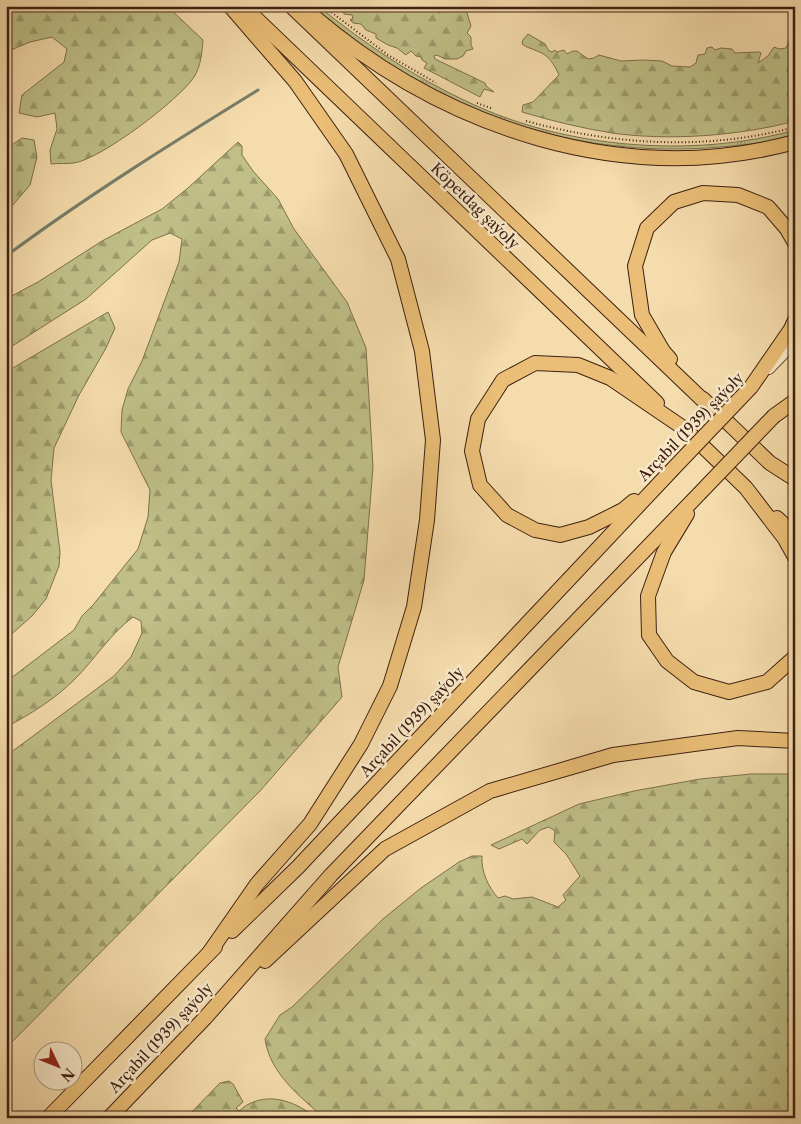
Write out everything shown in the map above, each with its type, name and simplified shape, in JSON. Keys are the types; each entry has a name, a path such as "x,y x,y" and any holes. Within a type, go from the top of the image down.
{"main road":[{"path":"209,953 257,884 310,824 361,744 390,686 414,608 427,520 433,440 422,351 398,259 346,154 294,81 230,6"},
{"name":"Köpetdag şaýoly","path":"290,6 708,405"},
{"path":"302,6 343,41 409,84 446,104 484,121 527,136 571,147 642,156 692,157 739,153 795,142"},
{"name":"Köpetdag şaýoly","path":"245,7 685,429"},
{"path":"795,243 787,229 768,207 738,195 703,193 674,202 647,228 635,266 642,315 662,351 708,405 795,486"},
{"path":"751,387 791,329 795,320"},
{"path":"670,472 623,510 589,526 560,535 535,530 507,515 480,486 472,451 478,419 503,380 535,363 578,365 610,378 685,429 795,535"},
{"name":"Arçabil (1939) şaýoly","path":"48,1118 209,953 298,867 751,387"},
{"path":"774,416 795,401"},
{"name":"Arçabil (1939) şaýoly","path":"109,1118 205,1018 331,875 774,416"},
{"path":"770,463 795,479"},
{"path":"746,488 785,539 795,557"},
{"path":"699,494 664,552 648,596 649,634 667,661 694,682 728,692 767,682 795,657"},
{"path":"205,1018 385,849 490,791 613,756 738,738 795,741"}],"street":[{"name":"Arçabil (1939) şaýoly","path":"751,387 795,342"},
{"name":"Arçabil (1939) şaýoly","path":"774,416 795,394"},
{"path":"118,1118 205,1018"}],"path":[{"path":"323,6 388,55 436,83"},
{"path":"476,102 497,110"},
{"path":"522,119 560,130 601,137 668,143 689,143 736,138 795,127"}],"green space":[{"path":"6,6 167,6 203,40 201,59 194,77 173,100 120,140 86,159 74,163 51,164 50,150 57,129 55,113 37,117 19,113 22,95 64,62 67,49 52,37 30,42 6,52"},
{"path":"312,6 318,6 390,59 428,82 505,118 545,130 586,139 672,146 714,144 755,139 795,130 795,135 777,140 748,144 678,149 635,148 593,143 552,135 472,109 434,91 386,63"},
{"path":"347,6 431,7 439,13 452,7 467,13 471,26 467,33 471,37 473,49 466,51 463,56 457,59 445,59 437,55 434,56 435,59 485,83 494,92 484,89 480,97 424,68 427,63 421,57 416,56 411,51 406,55 397,48 376,38 376,34 366,30 361,24 353,23 350,20 353,18 352,15 344,14 343,10"},
{"path":"528,34 545,44 549,51 552,52 564,50 567,54 577,51 588,59 599,55 621,61 662,61 672,66 690,67 696,63 698,55 705,54 707,48 712,47 715,50 721,48 732,49 735,53 759,52 761,53 758,63 768,56 774,47 779,49 786,48 790,40 795,37 795,121 751,130 704,136 657,137 600,131 522,112 523,105 533,102 559,75 548,57 522,44"},
{"path":"22,138 34,140 37,157 30,185 6,213 6,149"},
{"path":"238,142 242,146 242,155 253,171 278,199 294,229 347,302 366,348 373,467 364,580 338,667 342,697 260,791 6,1048 6,756 114,676 131,657 142,633 141,621 133,617 117,631 82,671 59,693 25,717 6,727 6,682 74,630 82,616 138,549 148,517 150,490 121,432 122,410 128,389 142,361 179,262 182,239 170,233 152,240 86,299 6,350 6,299 38,282 102,241 162,209"},
{"path":"108,312 115,328 106,348 79,395 54,448 51,480 60,552 59,566 46,599 32,616 6,639 6,372"},
{"path":"751,774 795,774 795,1118 324,1118 296,1093 273,1063 265,1039 280,1015 292,1007 383,919 421,888 459,862 472,856 482,856 486,878 498,898 505,896 513,899 532,897 558,907 566,900 563,895 580,876 566,854 554,842 555,831 549,827 540,830 527,844 522,839 499,849 491,845 579,804 634,791 700,779"},
{"path":"229,1081 233,1084 243,1102 236,1108 239,1111 258,1101 276,1099 293,1104 316,1118 186,1118 220,1083"}],"waterway":[{"path":"6,256 99,191 258,90"}]}
